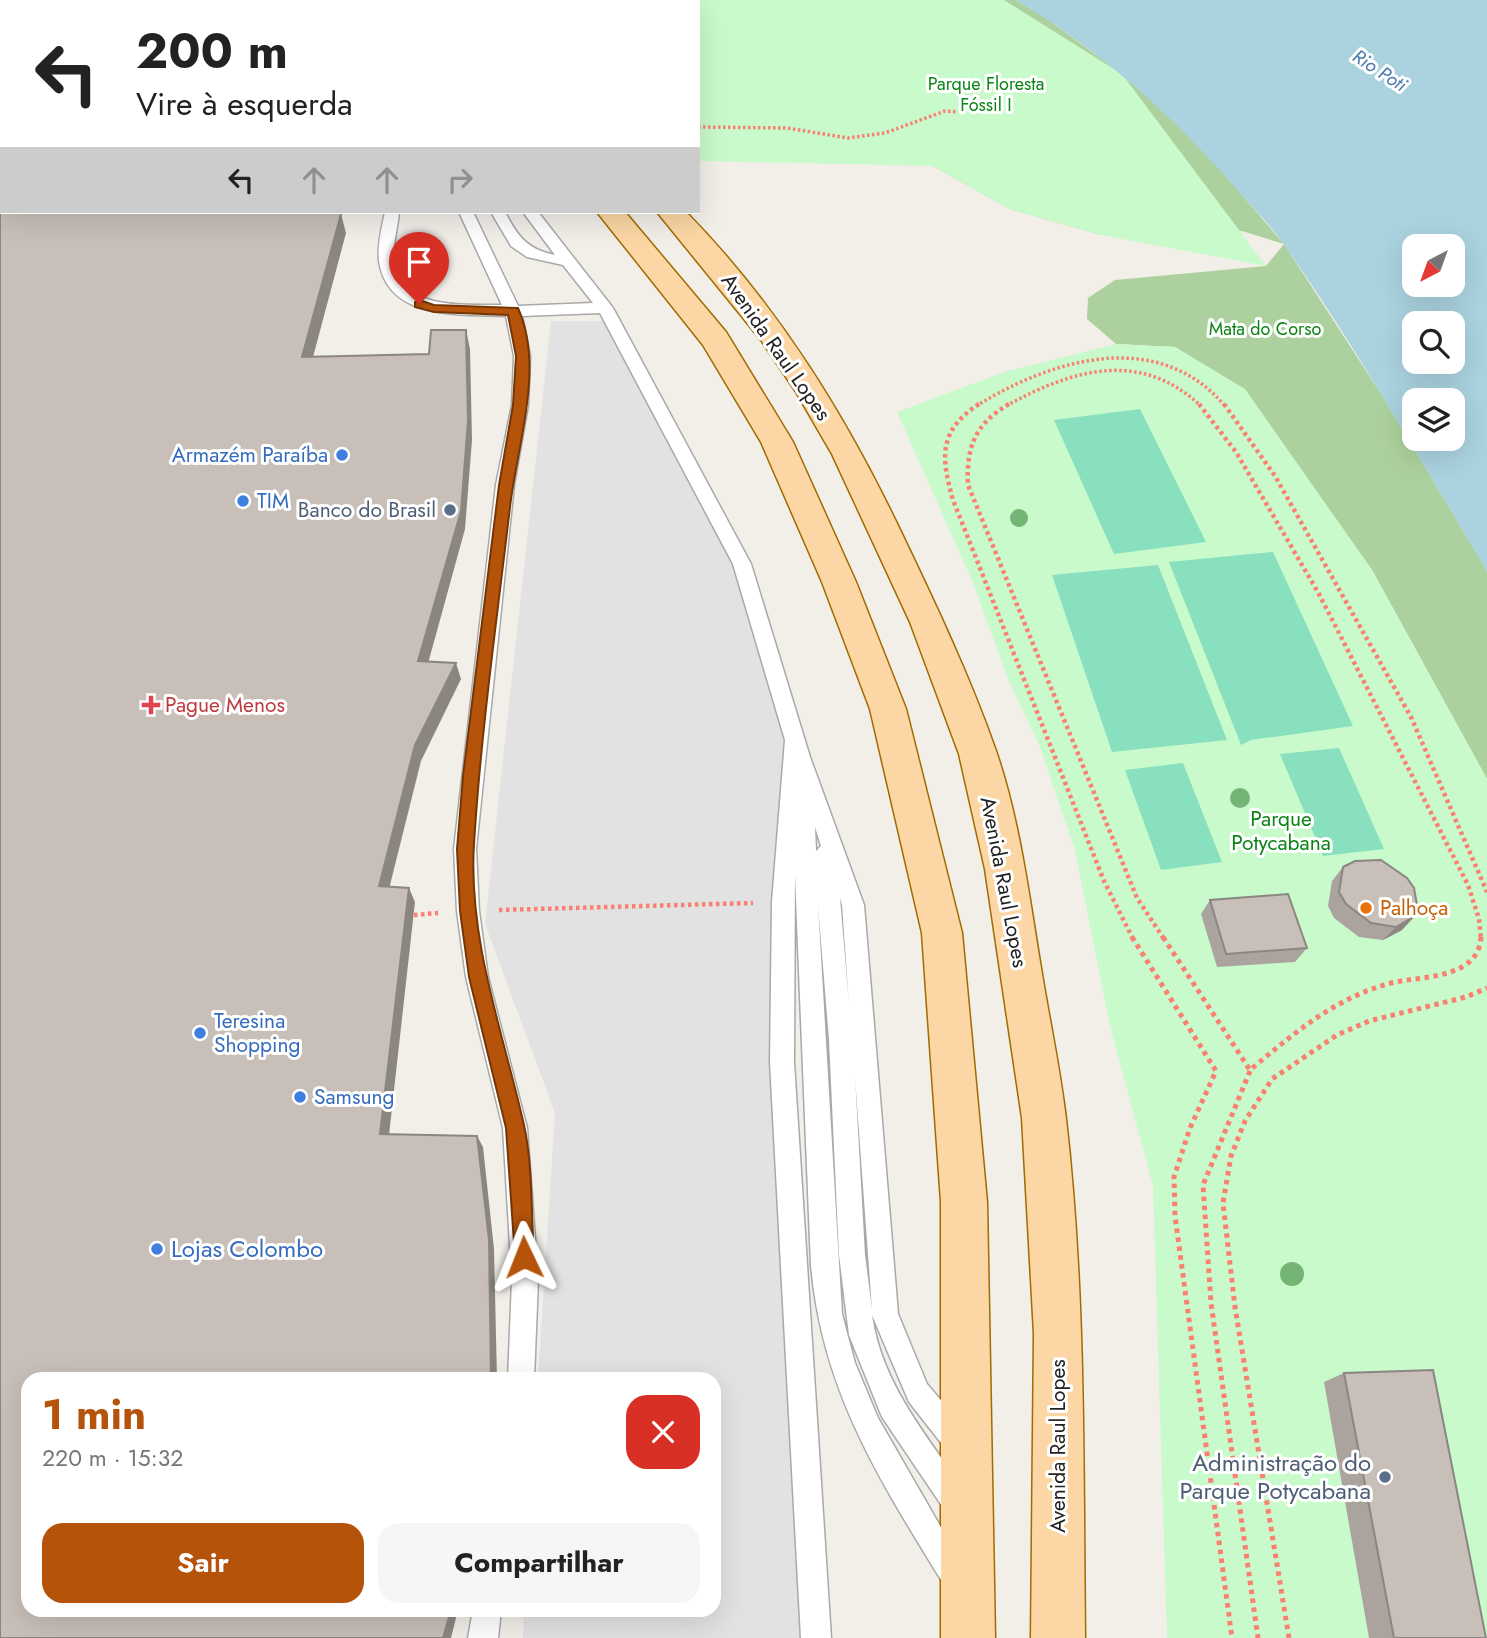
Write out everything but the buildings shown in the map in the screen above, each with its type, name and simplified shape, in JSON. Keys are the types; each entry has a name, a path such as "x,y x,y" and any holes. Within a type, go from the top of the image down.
{"main road":[{"path":"613,214 715,339 777,442 839,582 888,709 942,933 964,1202 968,1638"},
{"name":"Avenida Raul Lopes","path":"673,214 694,236 771,333 809,387 848,454 927,622 978,754 1005,869 1044,1118 1058,1334 1058,1638"}],"lane":[{"path":"392,214 386,258 390,278 402,292 419,304 434,309 513,311 605,308"},
{"path":"467,214 513,311 522,356 520,405 506,485 471,776 465,849 468,911 477,977 515,1128 525,1280 521,1372"},
{"path":"499,214 505,229 526,253 539,258 568,261"},
{"path":"532,214 605,308 742,564 800,757 853,905 886,1314 918,1393 967,1451"},
{"path":"793,733 783,902 782,1062 816,1638"},
{"path":"800,757 824,1265 831,1328 853,1397 890,1472 967,1596"},
{"path":"822,824 841,1040 852,1255 862,1335 891,1408 967,1517"},
{"path":"483,1638 487,1617"}],"path":[{"path":"700,127 787,128 848,138 885,133 945,111 958,112"},
{"path":"1232,1638 1175,1216 1174,1177 1190,1128 1216,1071 1209,1053 1172,1003 1125,926 1104,881 953,500 943,457 943,446 951,428 983,401 1013,384 1047,369 1076,361 1133,357 1157,361 1208,386 1280,486 1412,719 1487,892"},
{"path":"1250,1070 1137,898 968,485 967,459 975,432 1016,400 1079,375 1114,368 1142,369 1175,384 1204,409 1222,433 1304,564 1468,886 1483,935 1477,954 1464,965 1437,975 1391,983 1345,997 1312,1019 1250,1070 1203,1185 1211,1303 1258,1638"},
{"path":"415,915 468,911 783,902"},
{"path":"1289,1638 1233,1294 1223,1203 1231,1156 1245,1121 1272,1079 1337,1035 1369,1021 1466,997 1487,988"}],"green space":[{"name":"Parque Floresta Fóssil I","path":"700,0 1016,0 1046,18 1122,74 1194,139 1284,244 1242,231 1101,235 1010,209 933,166 700,3"},
{"name":"Parque Floresta Fóssil I","path":"700,0 1004,0 1122,74 1266,266 1101,235 1010,209 933,166 700,161"},
{"name":"Mata do Corso","path":"1284,244 1402,429 1402,451 1415,451 1487,571 1487,779 1372,570 1245,390 1175,347 1116,344 1087,319 1088,298 1115,280 1266,266"},
{"name":"Parque Potycabana","path":"1116,344 1175,347 1245,389 1372,570 1487,779 1487,1638 1167,1638 1153,1186 1109,1022 1075,850 1040,747 1009,681 973,583 897,412 1007,371"},
{"path":"1140,409 1206,542 1114,554 1054,420"},
{"path":"1273,552 1353,726 1251,740 1241,745 1169,562"},
{"path":"1158,565 1227,740 1112,752 1052,575"},
{"path":"1339,748 1384,849 1323,856 1280,754"},
{"path":"1183,763 1222,862 1161,870 1125,770"}],"shaded area":[{"path":"551,321 610,321 712,492 784,735 773,903 800,1638 523,1638 524,1617 721,1617 721,1372 538,1372 555,1113 485,924"}],"water":[{"name":"Rio Poti","path":"1016,0 1487,0 1487,571 1415,451 1465,451 1465,388 1402,388 1402,429 1312,285 1275,232 1190,138 1136,88 1078,41"}],"place":[{"name":"Armazém Paraíba","path":"342,455"},
{"name":"TIM","path":"243,501"},
{"name":"Banco do Brasil","path":"450,510"},
{"name":"Pague Menos","path":"151,705"},
{"name":"Palhoça","path":"1366,908"},
{"name":"Teresina Shopping","path":"200,1033"},
{"name":"Samsung","path":"300,1097"},
{"name":"Lojas Colombo","path":"157,1249"},
{"name":"Administração do Parque Potycabana","path":"1385,1477"}],"route":[{"path":"419,304 434,309 513,311 522,356 520,405 506,485 471,776 465,849 468,911 477,977 515,1128 522,1187 524,1257"}]}
